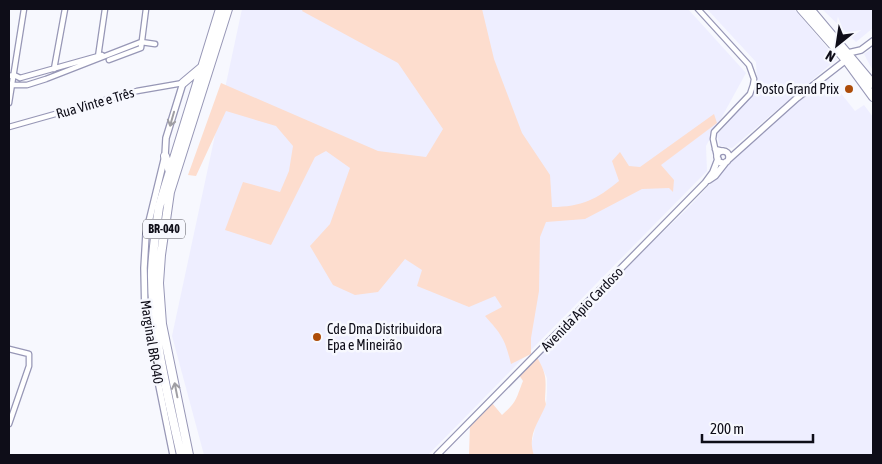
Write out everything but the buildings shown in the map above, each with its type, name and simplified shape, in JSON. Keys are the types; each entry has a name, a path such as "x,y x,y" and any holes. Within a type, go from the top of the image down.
{"highway":[{"name":"BR-040","path":"190,455 182,443 159,346 154,310 152,272 154,240 159,207 220,9"},
{"name":"BR-040","path":"180,455 182,443 162,324 160,255 172,184 228,9"},
{"path":"801,9 847,57 855,61 873,84"},
{"path":"810,9 847,57 873,97"},
{"path":"183,83 202,67"},
{"path":"165,156 170,172"}],"street":[{"path":"9,103 12,85 11,76 24,9"},
{"path":"54,69 65,9"},
{"path":"98,57 105,9"},
{"path":"109,60 141,48 146,9"},
{"path":"698,9 749,65 754,79 754,85 750,94 714,132 712,139 717,158 721,162 727,160 728,154 715,149"},
{"path":"847,57 873,41"},
{"path":"11,76 20,78 106,55 141,42 154,44"},
{"path":"855,61 861,50"},
{"path":"12,85 27,85 46,79 98,57"},
{"name":"Avenida Apio Cardoso","path":"705,183 715,176 742,145 847,57"},
{"name":"Rua Vinte e Três","path":"9,127 137,90 183,83"},
{"name":"Marginal BR-040","path":"173,455 145,317 144,268 146,234 165,156 166,138 183,83"},
{"name":"Avenida Apio Cardoso","path":"724,151 742,145"},
{"path":"717,158 719,153 724,151"},
{"name":"Avenida Apio Cardoso","path":"437,455 523,370 705,183 713,172 717,158"},
{"path":"9,349 29,354 31,358 30,366 9,424"},
{"name":"Avenida Apio Cardoso","path":"432,455 448,438 457,434"}],"shaded area":[{"path":"242,9 688,9 746,73 706,146 707,171 428,455 204,455 172,336"},
{"path":"303,9 482,9 494,59 522,133 550,175 552,207 581,204 603,193 619,181 612,161 620,152 629,166 640,167 714,114 717,123 661,165 674,180 673,192 669,188 642,189 585,219 546,222 540,237 539,291 531,338 531,354 511,364 502,338 485,316 502,307 495,296 469,307 417,286 422,270 405,259 378,292 355,295 333,285 310,246 330,224 350,168 326,151 315,157 271,245 225,230 243,182 280,192 289,171 293,146 276,126 226,111 196,176 188,175 221,83 378,151 426,157 443,129 398,63 302,11"},
{"path":"707,9 794,9 837,59 732,148 720,146 717,135 749,98 757,81 756,62"},
{"path":"822,9 873,9 873,28 856,42"},
{"path":"873,48 873,71 864,54"},
{"path":"828,77 855,111 864,105 873,117 873,455 534,455 531,446 537,420 546,405 547,392 547,378 538,359 647,247 687,209 758,133"},
{"path":"537,357 545,377 546,404 533,436 532,448 534,455 469,455 470,424 492,403 502,415 511,406 523,381 519,375"}],"place":[{"name":"Posto Grand Prix","path":"849,89"},
{"name":"Cde Dma Distribuidora Epa e Mineirão","path":"317,337"}]}
